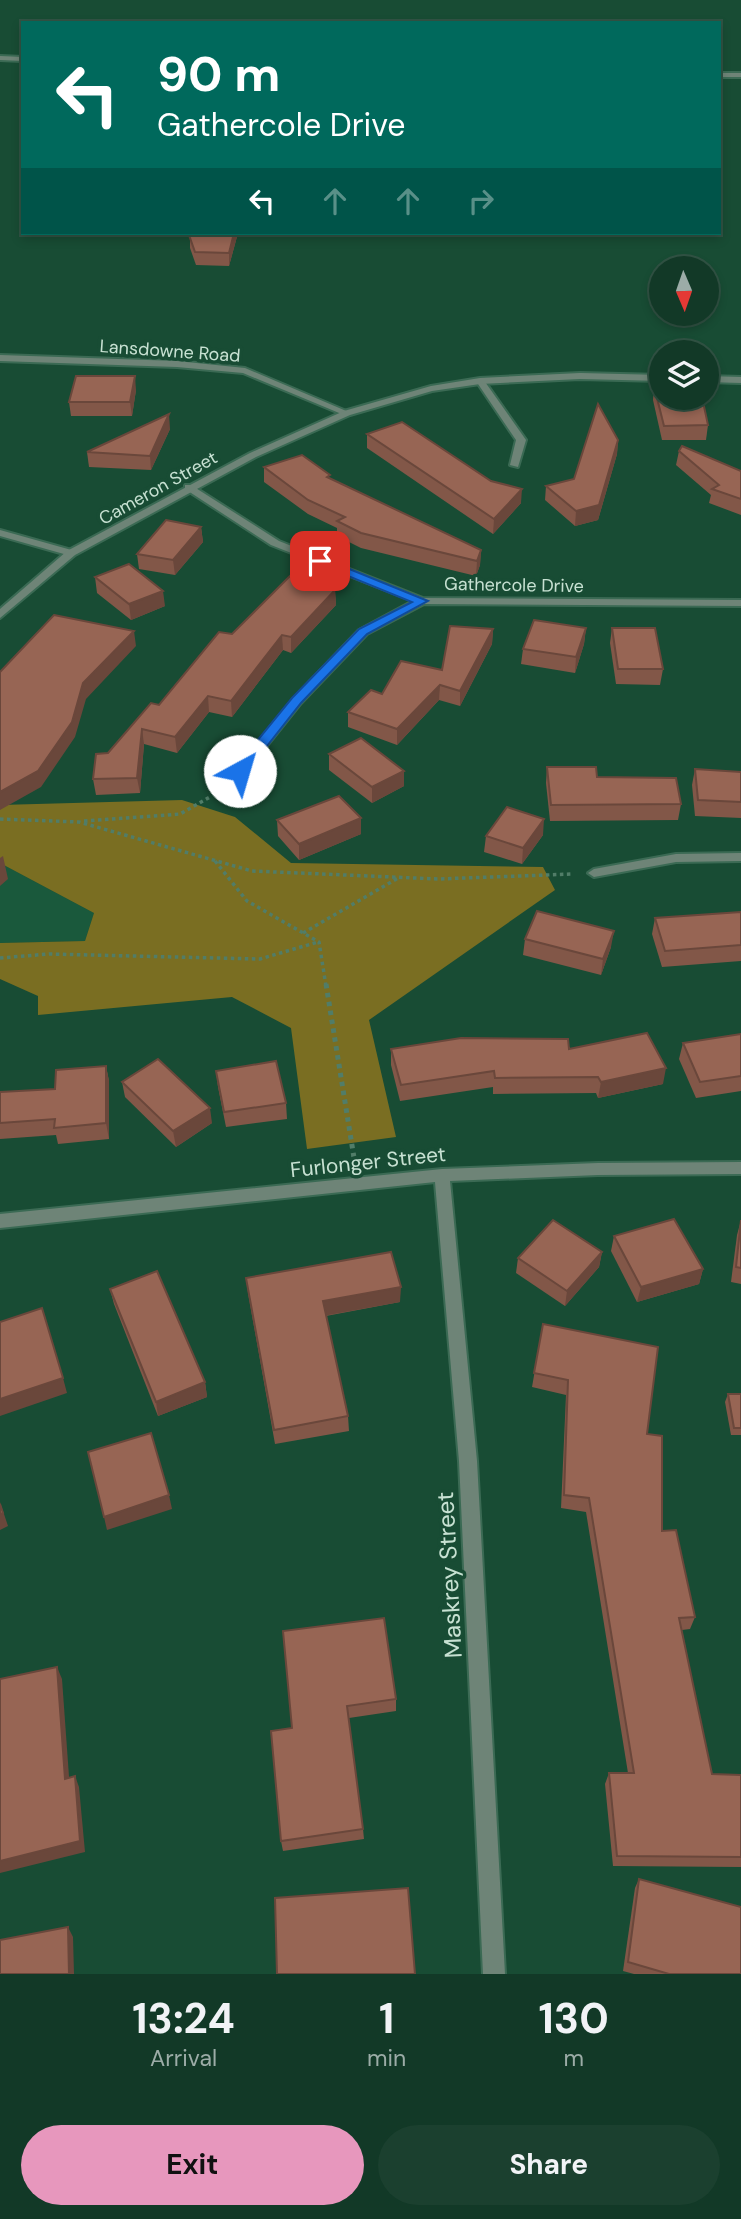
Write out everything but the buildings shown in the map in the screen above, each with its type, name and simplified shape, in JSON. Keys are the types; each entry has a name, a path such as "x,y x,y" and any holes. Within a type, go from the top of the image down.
{"street":[{"path":"0,58 21,59"},
{"path":"721,75 741,75"},
{"name":"Lansdowne Road","path":"0,358 177,364 245,371 347,414"},
{"path":"347,414 432,389 480,381 580,376 649,378"},
{"path":"719,380 741,381"},
{"path":"480,381 521,440 515,465"},
{"name":"Cameron Street","path":"0,615 71,553 188,487 347,414"},
{"name":"Gathercole Drive","path":"188,487 275,543 422,601 741,603"},
{"path":"0,533 71,553"},
{"path":"226,789 297,701 363,632 422,601"},
{"path":"594,873 676,858 741,857"},
{"name":"Furlonger Street","path":"0,1221 442,1174 741,1168"},
{"name":"Maskrey Street","path":"442,1174 468,1461 494,1974"}],"path":[{"path":"0,818 79,822 180,814 226,789"},
{"path":"79,822 252,871 438,879 594,873"},
{"path":"215,861 247,901 318,942 358,1183"},
{"path":"303,933 399,877"},
{"path":"0,958 49,954 260,959 318,942"}],"shaded area":[{"path":"182,800 235,817 291,863 543,867 555,890 369,1020 396,1137 307,1149 291,1028 232,997 38,1015 38,996 0,979 0,943 85,941 94,913 0,863 0,805"},
{"path":"0,863 94,913 85,941 0,943"}],"route":[{"path":"240,771 297,701 363,632 422,601 320,561"}]}
